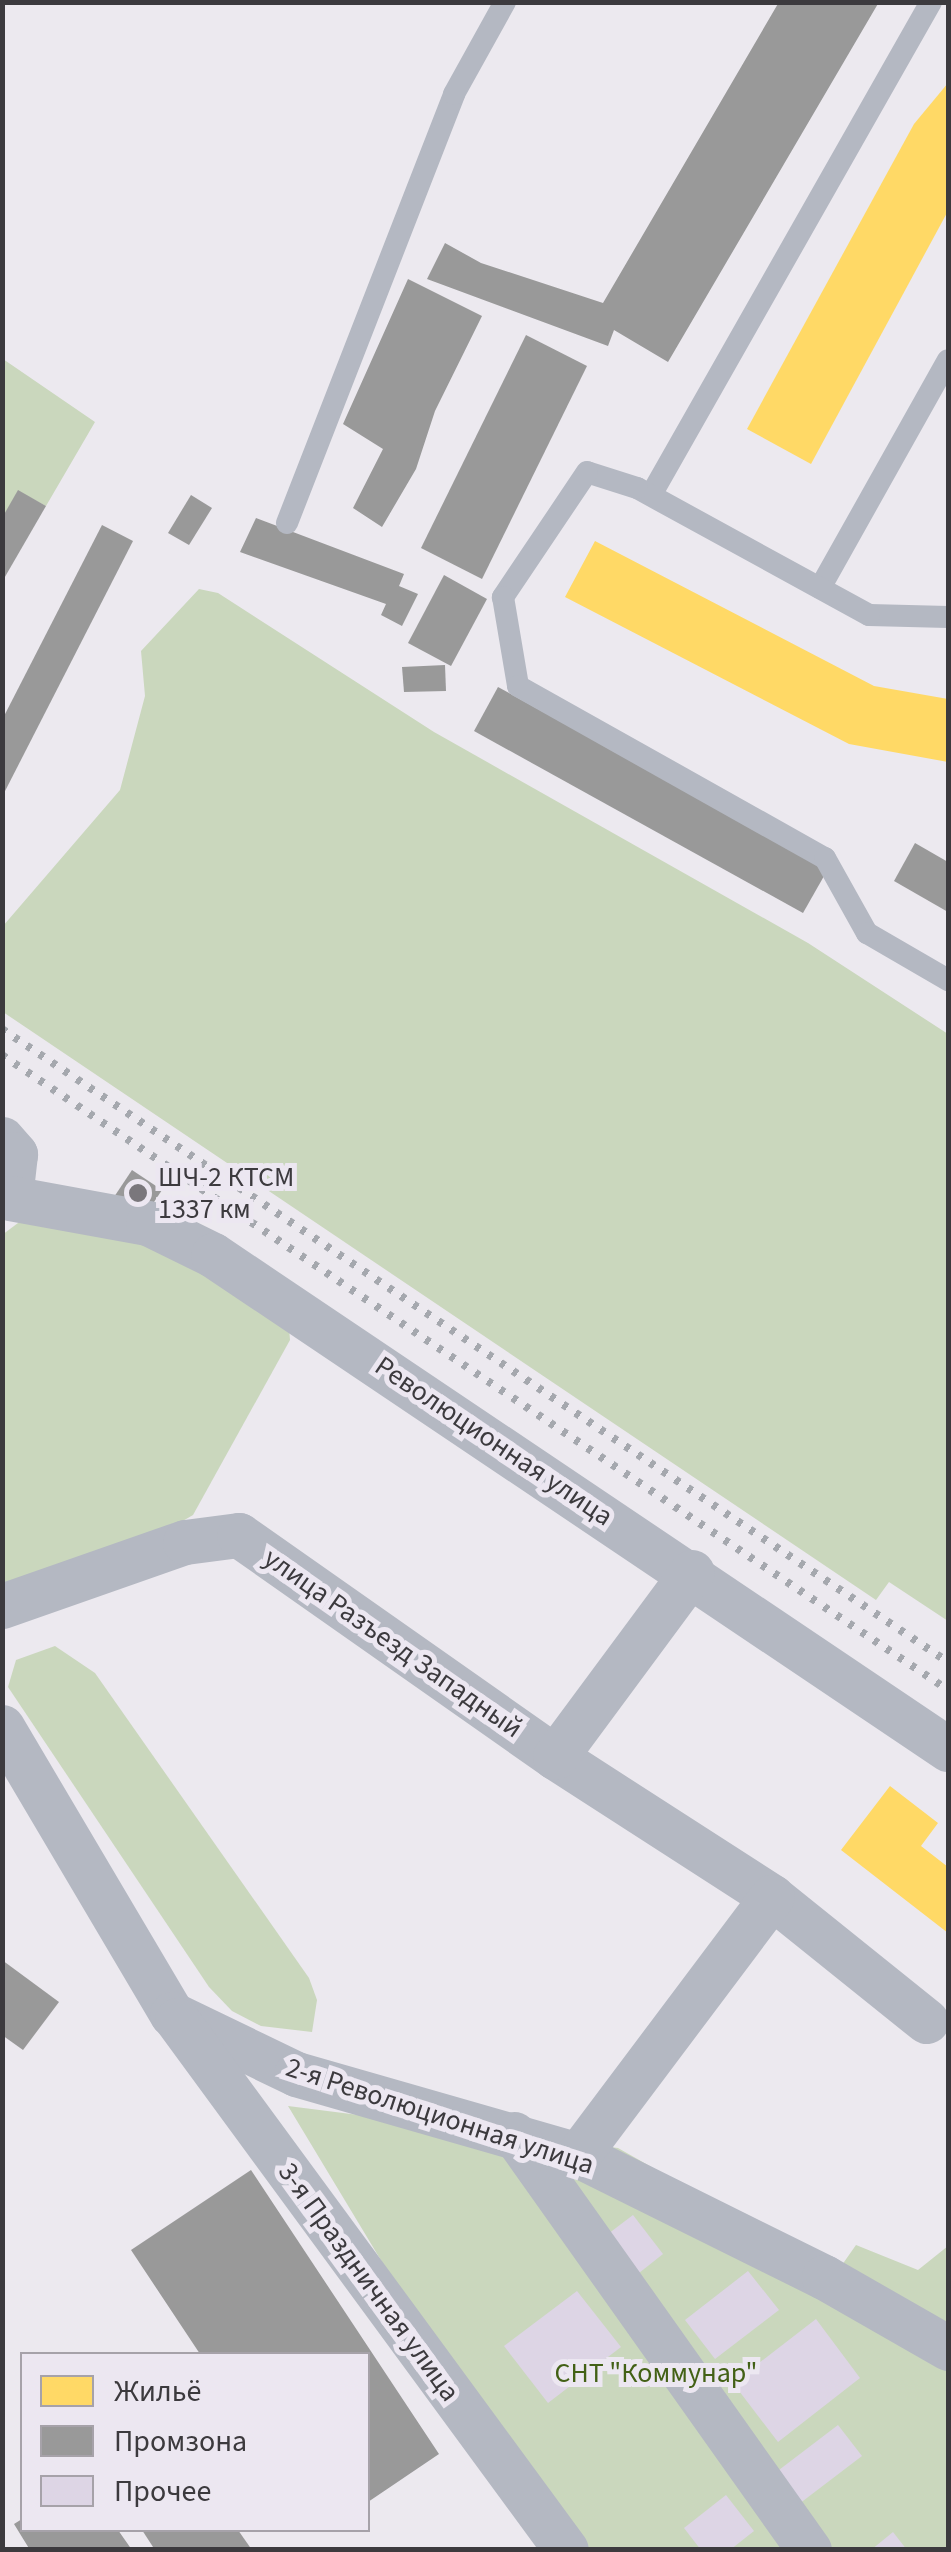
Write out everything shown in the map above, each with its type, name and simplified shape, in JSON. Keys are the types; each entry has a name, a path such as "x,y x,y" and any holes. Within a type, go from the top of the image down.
{"street":[{"path":"2,1139 15,1154 6,1202"},
{"name":"Революционная улица","path":"6,1202 148,1223 214,1255 692,1572 948,1748"},
{"name":"улица Разъезд Западный","path":"2,1606 184,1542 239,1535 555,1756 772,1896 926,2021"},
{"path":"555,1756 692,1572"},
{"path":"2,1728 172,2014"},
{"path":"578,2155 772,1896"},
{"name":"2-я Революционная улица","path":"172,2014 296,2074 578,2155 824,2277 948,2348"},
{"name":"3-я Праздничная улица","path":"172,2014 566,2550"},
{"path":"514,2134 809,2550"}],"lane":[{"path":"286,523 454,94 505,2"},
{"path":"651,495 931,2"},
{"path":"820,588 948,360"},
{"path":"948,616 869,615 651,495 587,472 539,534 503,596 518,686 825,858 866,934 948,980"}],"green space":[{"path":"3,359 95,422 46,506 18,491 3,518"},
{"path":"199,589 218,593 434,732 808,943 948,1034 948,1621 889,1582 876,1600 3,1012 3,926 120,790 145,696 141,651"},
{"path":"70,1205 288,1316 290,1340 193,1515 121,1557 2,1584 2,1235 22,1220"},
{"path":"55,1646 95,1673 309,1978 317,2000 312,2032 261,2026 232,2011 209,1987 8,1687 16,1660"},
{"name":"СНТ \"Коммунар\"","path":"288,2106 618,2148 837,2272 856,2245 918,2270 948,2246 948,2549 555,2549"}],"building: Жильё":[{"path":"948,83 948,211 811,464 747,429 914,124"},
{"path":"595,541 874,686 948,699 948,762 849,744 565,597"},
{"path":"890,1786 938,1823 921,1846 948,1867 948,1933 841,1850"}],"building: Промзона":[{"path":"779,2 879,2 668,362 614,330 608,346 427,279 445,243 481,263 603,303"},
{"path":"408,279 482,316 435,411 416,469 382,527 353,508 383,449 343,424"},
{"path":"526,335 587,366 482,579 421,548"},
{"path":"18,490 46,506 2,582 2,518"},
{"path":"191,495 212,508 189,545 168,533"},
{"path":"256,518 404,574 399,586 418,594 402,626 381,615 386,604 240,552"},
{"path":"102,525 133,541 2,797 2,720"},
{"path":"444,575 487,599 451,666 408,643"},
{"path":"445,665 446,691 404,692 402,667"},
{"path":"498,687 828,869 803,913 474,731"},
{"path":"915,843 948,862 948,912 894,881"},
{"name":"ШЧ-2 КТСМ 1337 км","path":"132,1170 162,1190 144,1217 114,1197"},
{"path":"2,1960 59,2002 23,2050 2,2035"},
{"path":"251,2170 439,2454 370,2501 370,2352 199,2352 131,2250"},
{"path":"20,2520 20,2532 119,2532 132,2550 30,2550 14,2524"},
{"path":"143,2532 239,2532 252,2550 155,2550"}],"building: Прочее":[{"path":"633,2215 663,2254 634,2277 604,2237"},
{"path":"748,2271 779,2310 715,2359 685,2320"},
{"path":"577,2291 621,2347 548,2403 504,2346"},
{"path":"816,2319 860,2378 778,2442 733,2383"},
{"path":"838,2425 862,2456 799,2504 775,2473"},
{"path":"726,2495 754,2531 730,2550 701,2550 684,2528"},
{"path":"893,2532 907,2550 871,2550"}],"railway":[{"path":"2,1029 948,1662"},
{"path":"2,1055 948,1690"}],"place":[{"name":"ШЧ-2 КТСМ 1337 км","path":"138,1193"}]}
